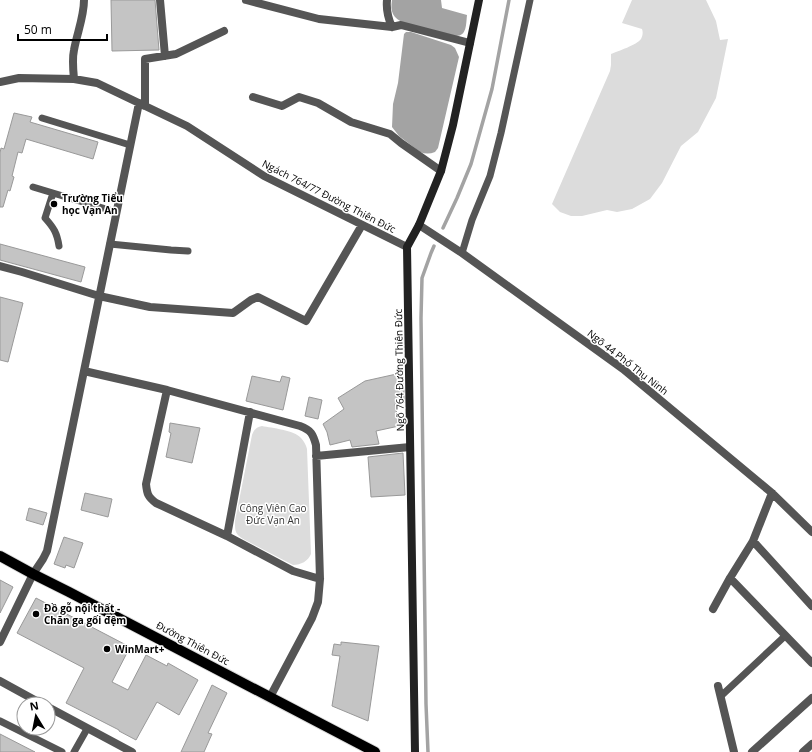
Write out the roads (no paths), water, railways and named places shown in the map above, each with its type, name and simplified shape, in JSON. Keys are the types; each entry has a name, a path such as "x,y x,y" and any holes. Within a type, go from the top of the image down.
{"main road":[{"name":"Đường Thiên Đức","path":"0,556 375,752"}],"street":[{"path":"74,79 73,52 82,20 84,0"},
{"path":"160,0 165,56"},
{"path":"246,0 318,19 392,27 401,25 470,43"},
{"path":"387,0 388,19 392,27"},
{"name":"Ngõ 764 Đường Thiên Đức","path":"415,752 407,247 419,224 441,172 453,126 479,0"},
{"path":"0,642 33,574 47,551 130,145 142,104 145,60 176,54 224,32"},
{"name":"Ngách 764/77 Đường Thiên Đức","path":"0,82 19,78 74,79 97,83 187,126 264,176 407,247"},
{"path":"253,97 282,106 299,97 318,103 351,122 390,134 441,172"},
{"name":"Ngõ 44 Phố Thụ Ninh","path":"419,224 624,369 772,493 812,532"},
{"path":"0,266 99,296 150,307 233,313 251,300 258,297 306,321 362,225"},
{"path":"84,372 167,390 250,412 309,429 313,435 316,445 320,579 318,602 312,618 270,697"},
{"path":"167,390 146,484 147,493 151,499 156,504 227,536 293,571 320,579"},
{"path":"227,536 250,412"},
{"path":"316,456 410,447"},
{"path":"713,609 753,541 772,493"},
{"path":"753,541 812,606"},
{"path":"730,578 812,663"},
{"path":"0,681 27,696"},
{"path":"718,686 734,752"},
{"path":"752,752 812,698"},
{"path":"56,711 132,752"},
{"path":"803,752 812,744"}],"lane":[{"path":"462,253 472,220 490,176 530,0"},
{"path":"42,118 130,145"},
{"path":"33,187 116,212"},
{"path":"53,193 46,218 54,227 59,246"},
{"path":"110,244 188,251"},
{"path":"721,696 785,636"},
{"path":"0,721 62,752"},
{"path":"74,752 88,729"}],"waterway":[{"path":"443,228 471,164 492,89 509,0"},
{"path":"428,752 426,704 421,318 422,278 434,246"}],"place":[{"name":"Trường Tiểu học Vạn An","path":"54,204"},
{"name":"Đồ gỗ nội thất - Chăn ga gối đệm","path":"36,614"},
{"name":"WinMart+","path":"107,649"}],"park label":[{"name":"Công Viên Cao Đức Vạn An","path":"273,514"}]}
